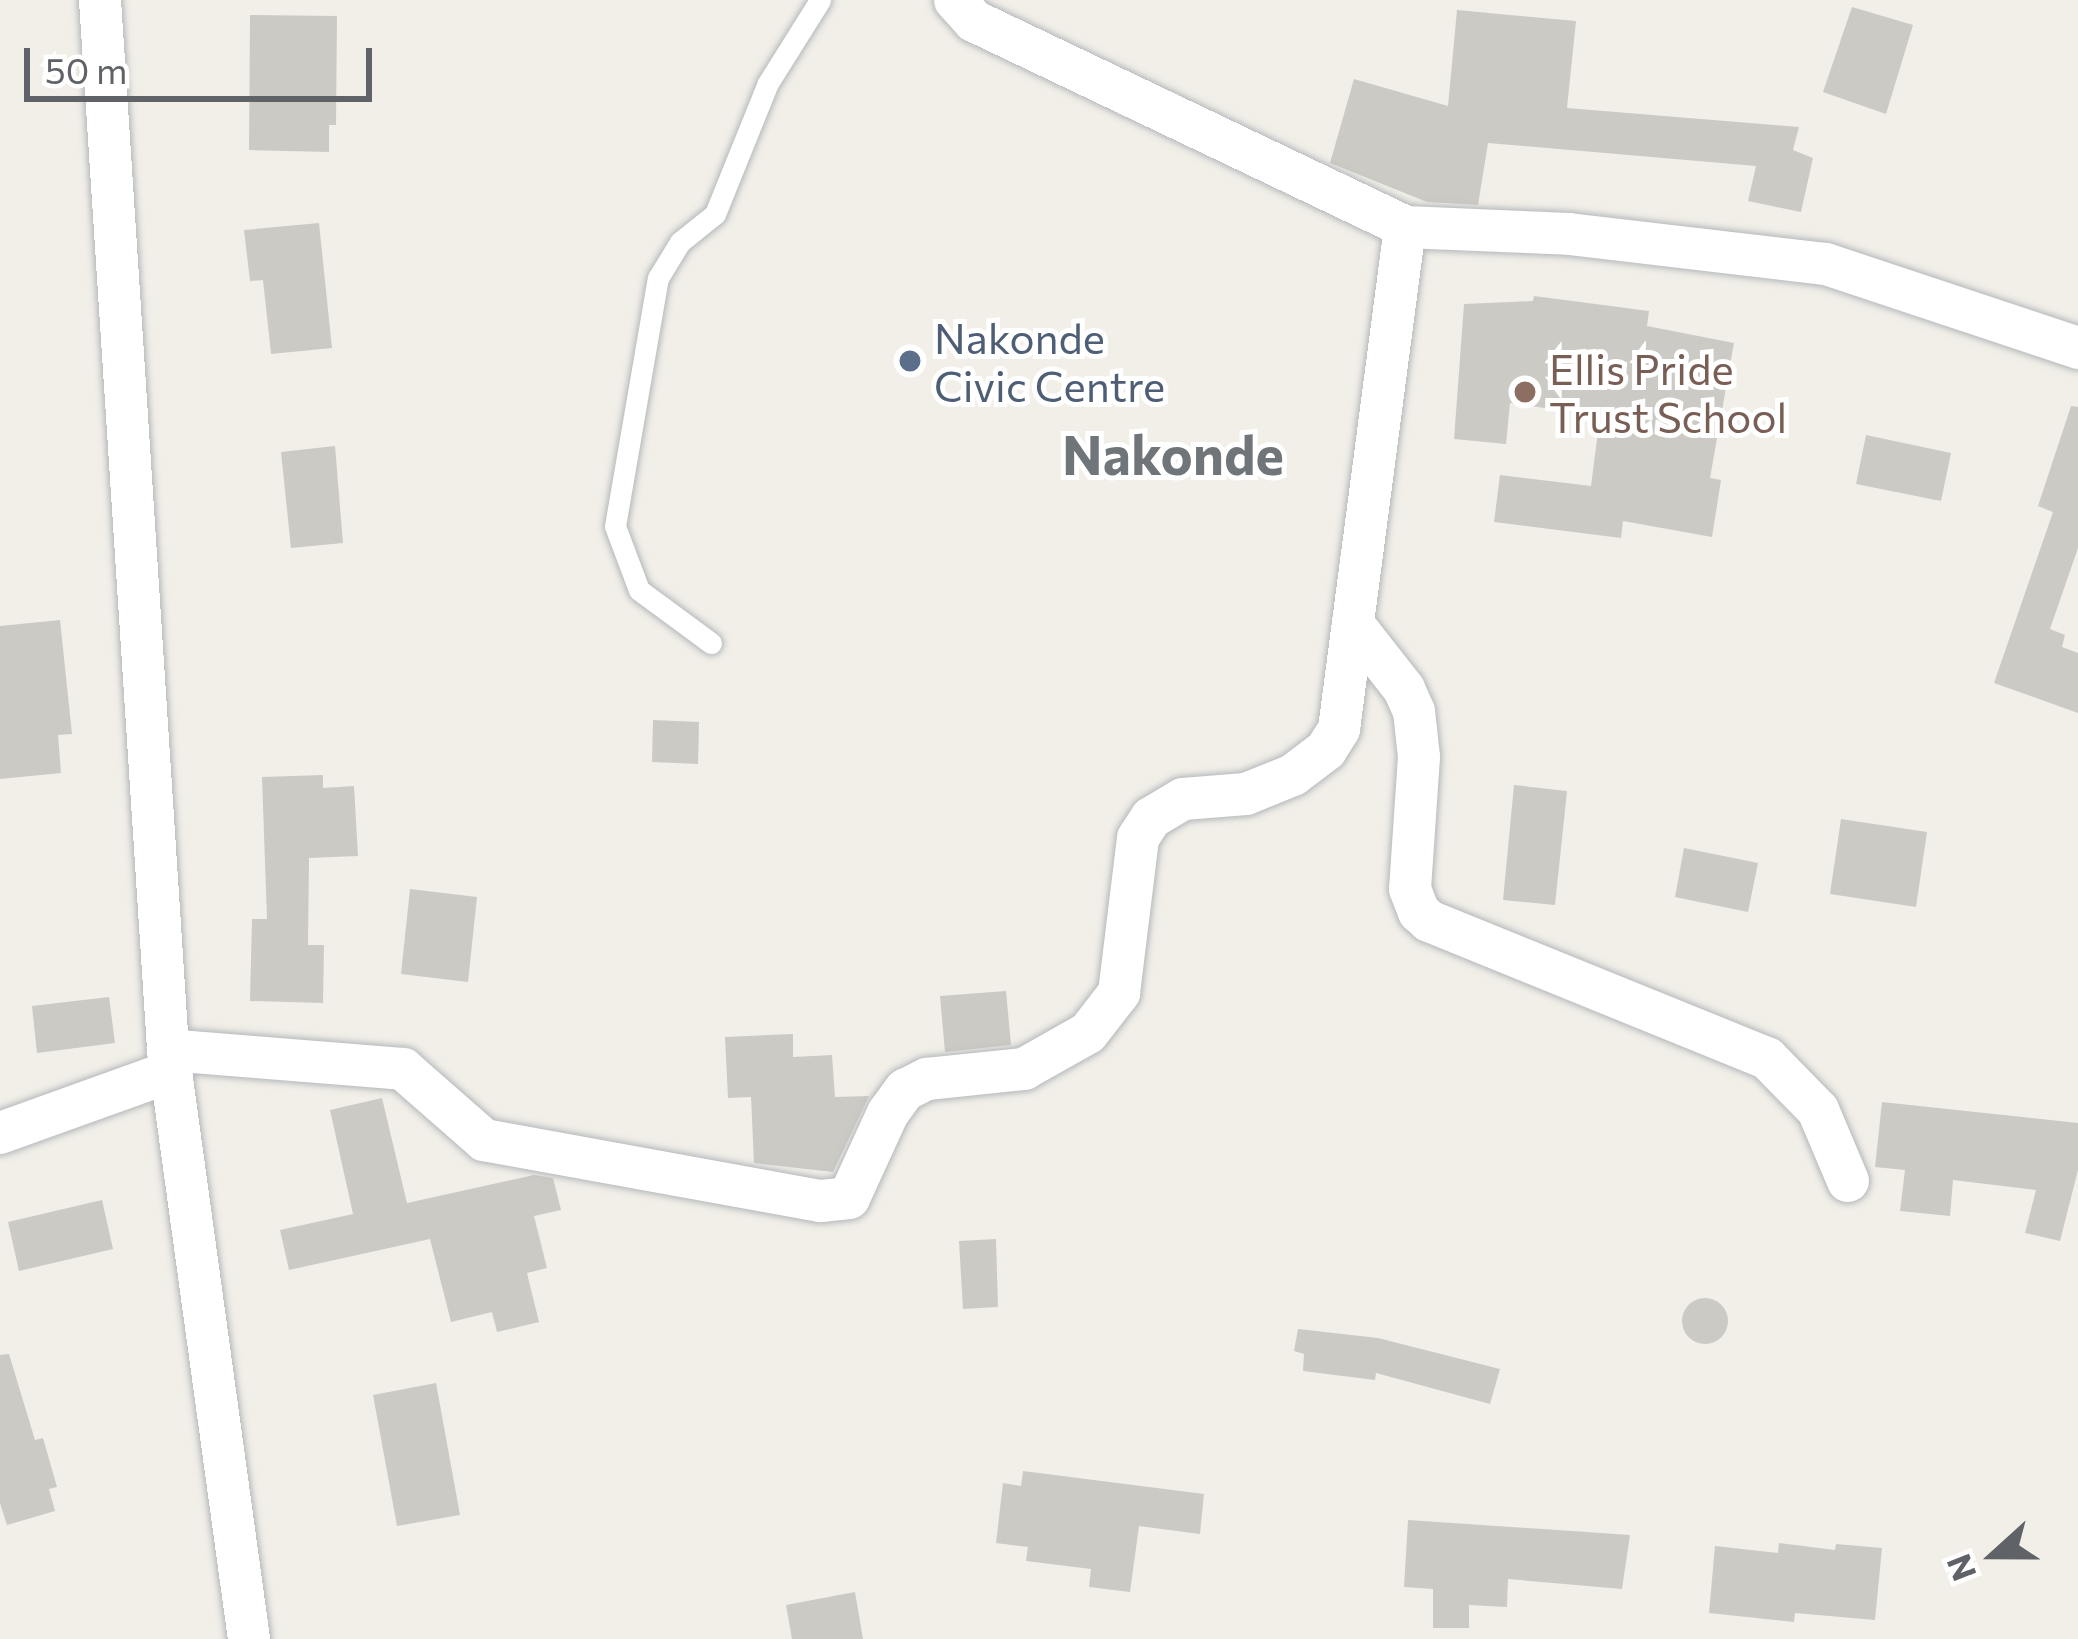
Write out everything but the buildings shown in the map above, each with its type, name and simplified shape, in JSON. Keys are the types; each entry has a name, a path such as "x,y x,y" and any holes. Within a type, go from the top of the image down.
{"street":[{"path":"100,0 170,1060 249,1639"},
{"path":"955,0 974,21 1405,227 1569,234 1826,264 2078,347"},
{"path":"0,1133 170,1060 403,1069 484,1140 821,1201 849,1198 887,1113 905,1090 927,1079 1024,1069 1088,1033 1119,993 1138,838 1151,818 1183,799 1246,794 1293,775 1326,750 1339,729 1405,227"},
{"path":"1353,625 1404,689 1414,711 1419,757 1410,889 1419,911 1430,922 1767,1058 1819,1110 1848,1180"}],"lane":[{"path":"711,643 654,606 639,590 615,526 658,278 680,242 715,214 767,83 820,0"}],"place":[{"name":"Nakonde Civic Centre","path":"910,361"},
{"name":"Ellis Pride Trust School","path":"1525,392"}],"district":[{"name":"Nakonde","path":"1173,453"}]}
